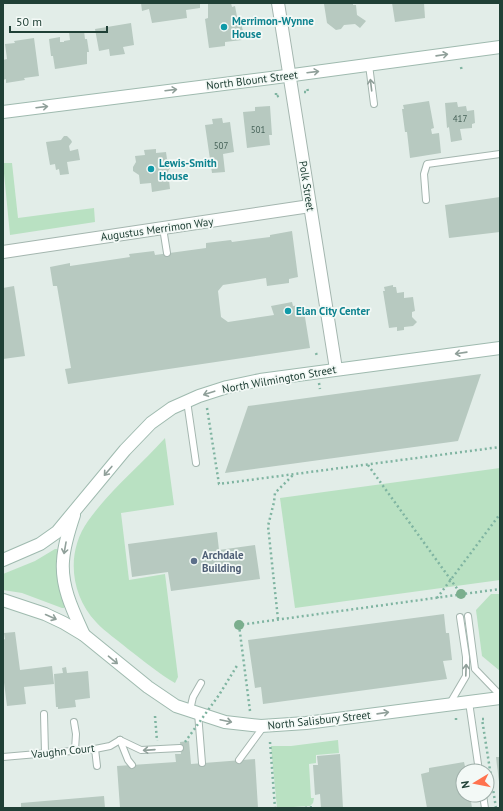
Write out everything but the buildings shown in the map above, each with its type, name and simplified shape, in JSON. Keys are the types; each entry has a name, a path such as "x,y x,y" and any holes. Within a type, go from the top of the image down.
{"main road":[{"name":"Polk Street","path":"278,3 336,369"},
{"name":"North Blount Street","path":"3,112 500,47"},
{"name":"Augustus Merrimon Way","path":"3,252 310,206"},
{"name":"North Wilmington Street","path":"3,560 40,544 57,532 125,450 150,424 172,408 187,401 227,387 260,380 500,348"},
{"path":"75,510 65,545 63,575 70,603 84,635"},
{"name":"North Salisbury Street","path":"3,600 45,614 84,635 148,688 176,706 225,722 264,725 306,723 500,698"},
{"path":"3,607 15,605"}],"lane":[{"path":"369,65 374,104"},
{"path":"426,200 424,174 427,164 500,154"},
{"path":"163,228 167,253"},
{"path":"187,401 196,463"},
{"path":"468,616 475,669 500,695"},
{"path":"449,705 466,676 466,657 460,617"},
{"path":"201,683 193,698 202,763"},
{"path":"469,702 478,763"},
{"path":"44,714 45,753"},
{"path":"74,722 76,734 75,750"},
{"path":"239,760 264,725"},
{"path":"120,740 142,750 180,748"},
{"path":"120,740 128,760 132,765"},
{"name":"Vaughn Court","path":"3,757 95,749 110,746 120,740"},
{"path":"95,749 97,766"}],"path":[{"path":"461,67 462,72"},
{"path":"307,87 308,92"},
{"path":"276,93 276,97 280,95"},
{"path":"207,408 219,484 500,447"},
{"path":"368,465 461,594"},
{"path":"278,620 268,526 275,493 293,475"},
{"path":"436,598 500,514"},
{"path":"250,711 239,625 500,589"},
{"path":"185,742 219,695 238,664"},
{"path":"155,716 158,742"},
{"path":"484,719 482,719 496,808"},
{"path":"270,742 275,808"},
{"path":"306,808 314,807"}],"green space":[{"path":"3,163 12,163 18,218 94,208 95,222 10,235"},
{"path":"165,438 174,505 121,513 129,580 165,574 178,677 175,683 128,649 96,622 87,611 81,599 76,586 74,573 76,546 88,521 115,488"},
{"path":"500,468 500,580 295,608 280,498"},
{"path":"55,549 59,552 65,605 64,608 22,593 3,590 3,574 35,561"},
{"path":"491,594 500,594 500,671 482,656 476,610"},
{"path":"338,740 339,753 316,755 316,763 309,764 311,798 314,798 313,803 310,806 277,808 271,746 291,746"}],"place":[{"name":"Merrimon-Wynne House","path":"224,27"},
{"name":"Lewis-Smith House","path":"151,169"},
{"name":"Elan City Center","path":"288,311"},
{"name":"Archdale Building","path":"194,561"}]}
